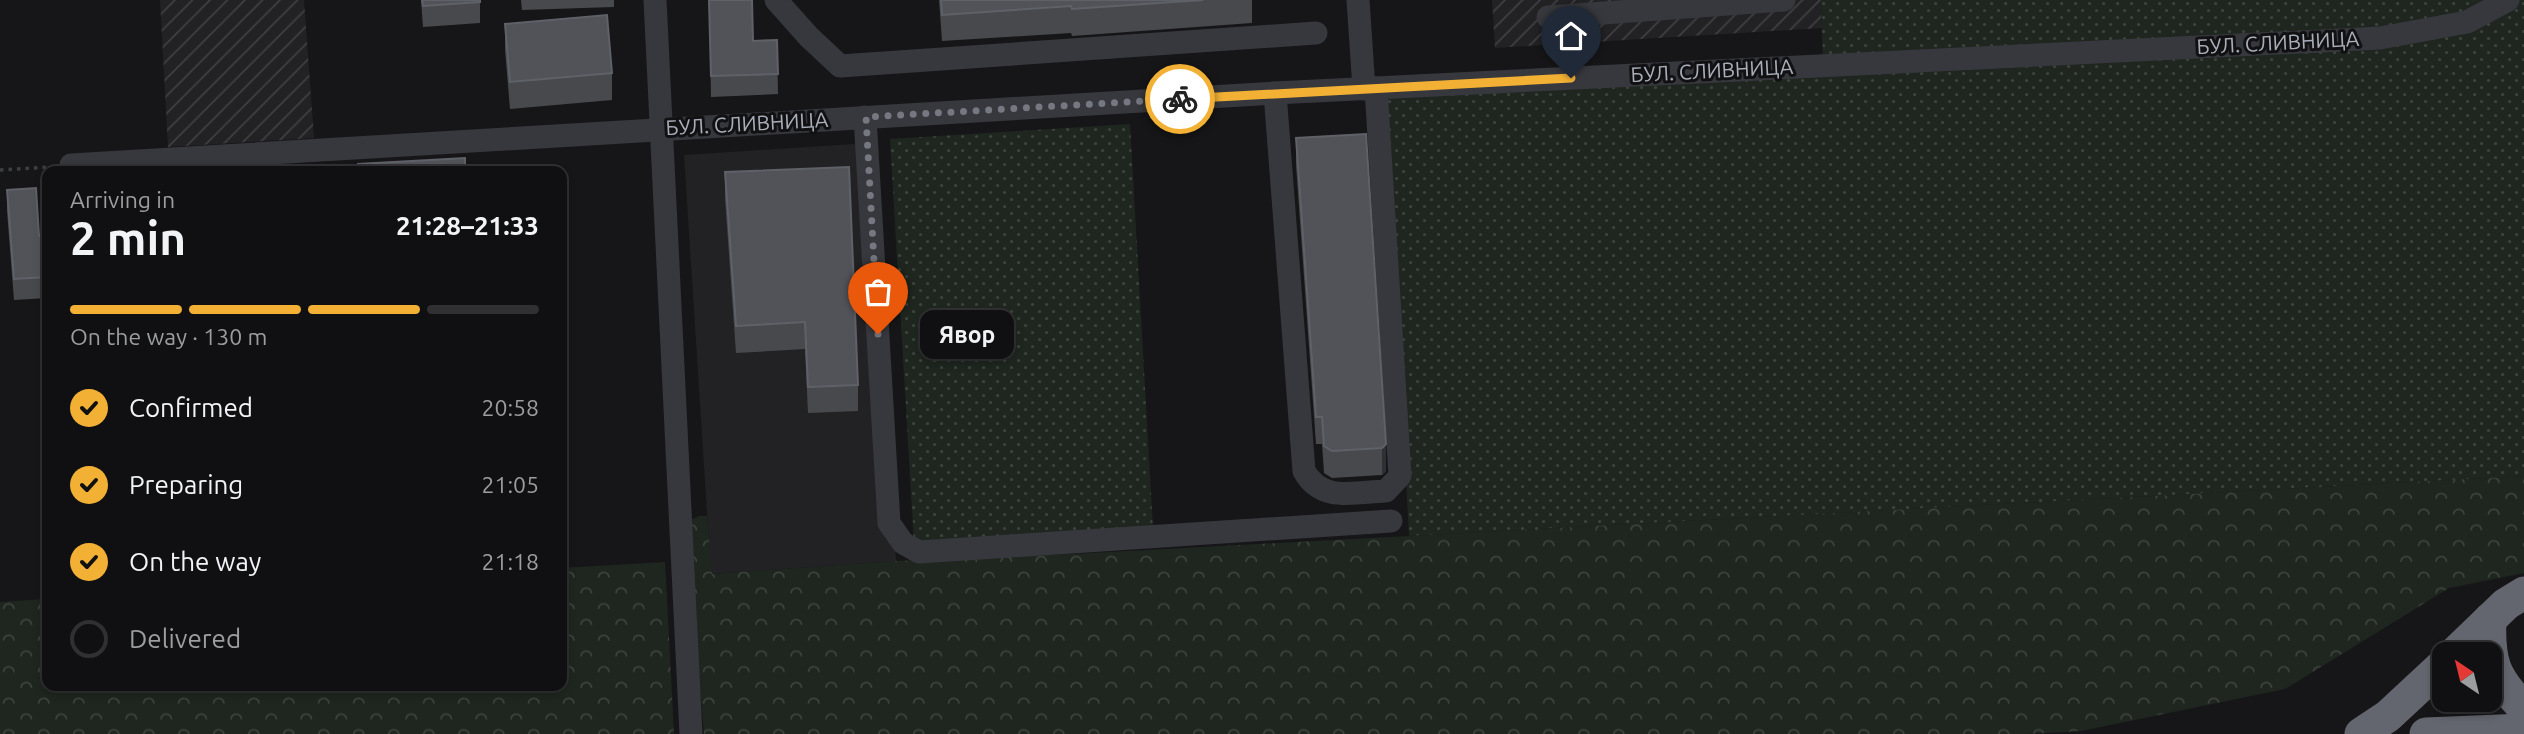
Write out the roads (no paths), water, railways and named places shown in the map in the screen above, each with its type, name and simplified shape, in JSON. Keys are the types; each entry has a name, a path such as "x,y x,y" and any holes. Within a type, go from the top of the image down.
{"highway":[{"path":"2467,642 2506,604 2524,593"},
{"path":"2490,620 2492,665 2507,691 2524,708"},
{"path":"2361,734 2388,716 2432,675"},
{"path":"2426,734 2524,730"}],"street":[{"path":"655,0 691,734"},
{"path":"776,0 809,37 841,66 1316,33"},
{"path":"1275,93 1304,471 1311,482 1328,493 1386,491 1400,476 1370,89 1358,0"},
{"path":"1548,17 1784,0"},
{"name":"БУЛ. СЛИВНИЦА","path":"71,165 1275,93 2379,38 2467,22 2508,0"},
{"path":"866,117 889,523 902,543 919,552 1391,521"}],"place":[{"name":"Явор","path":"878,334"}]}
